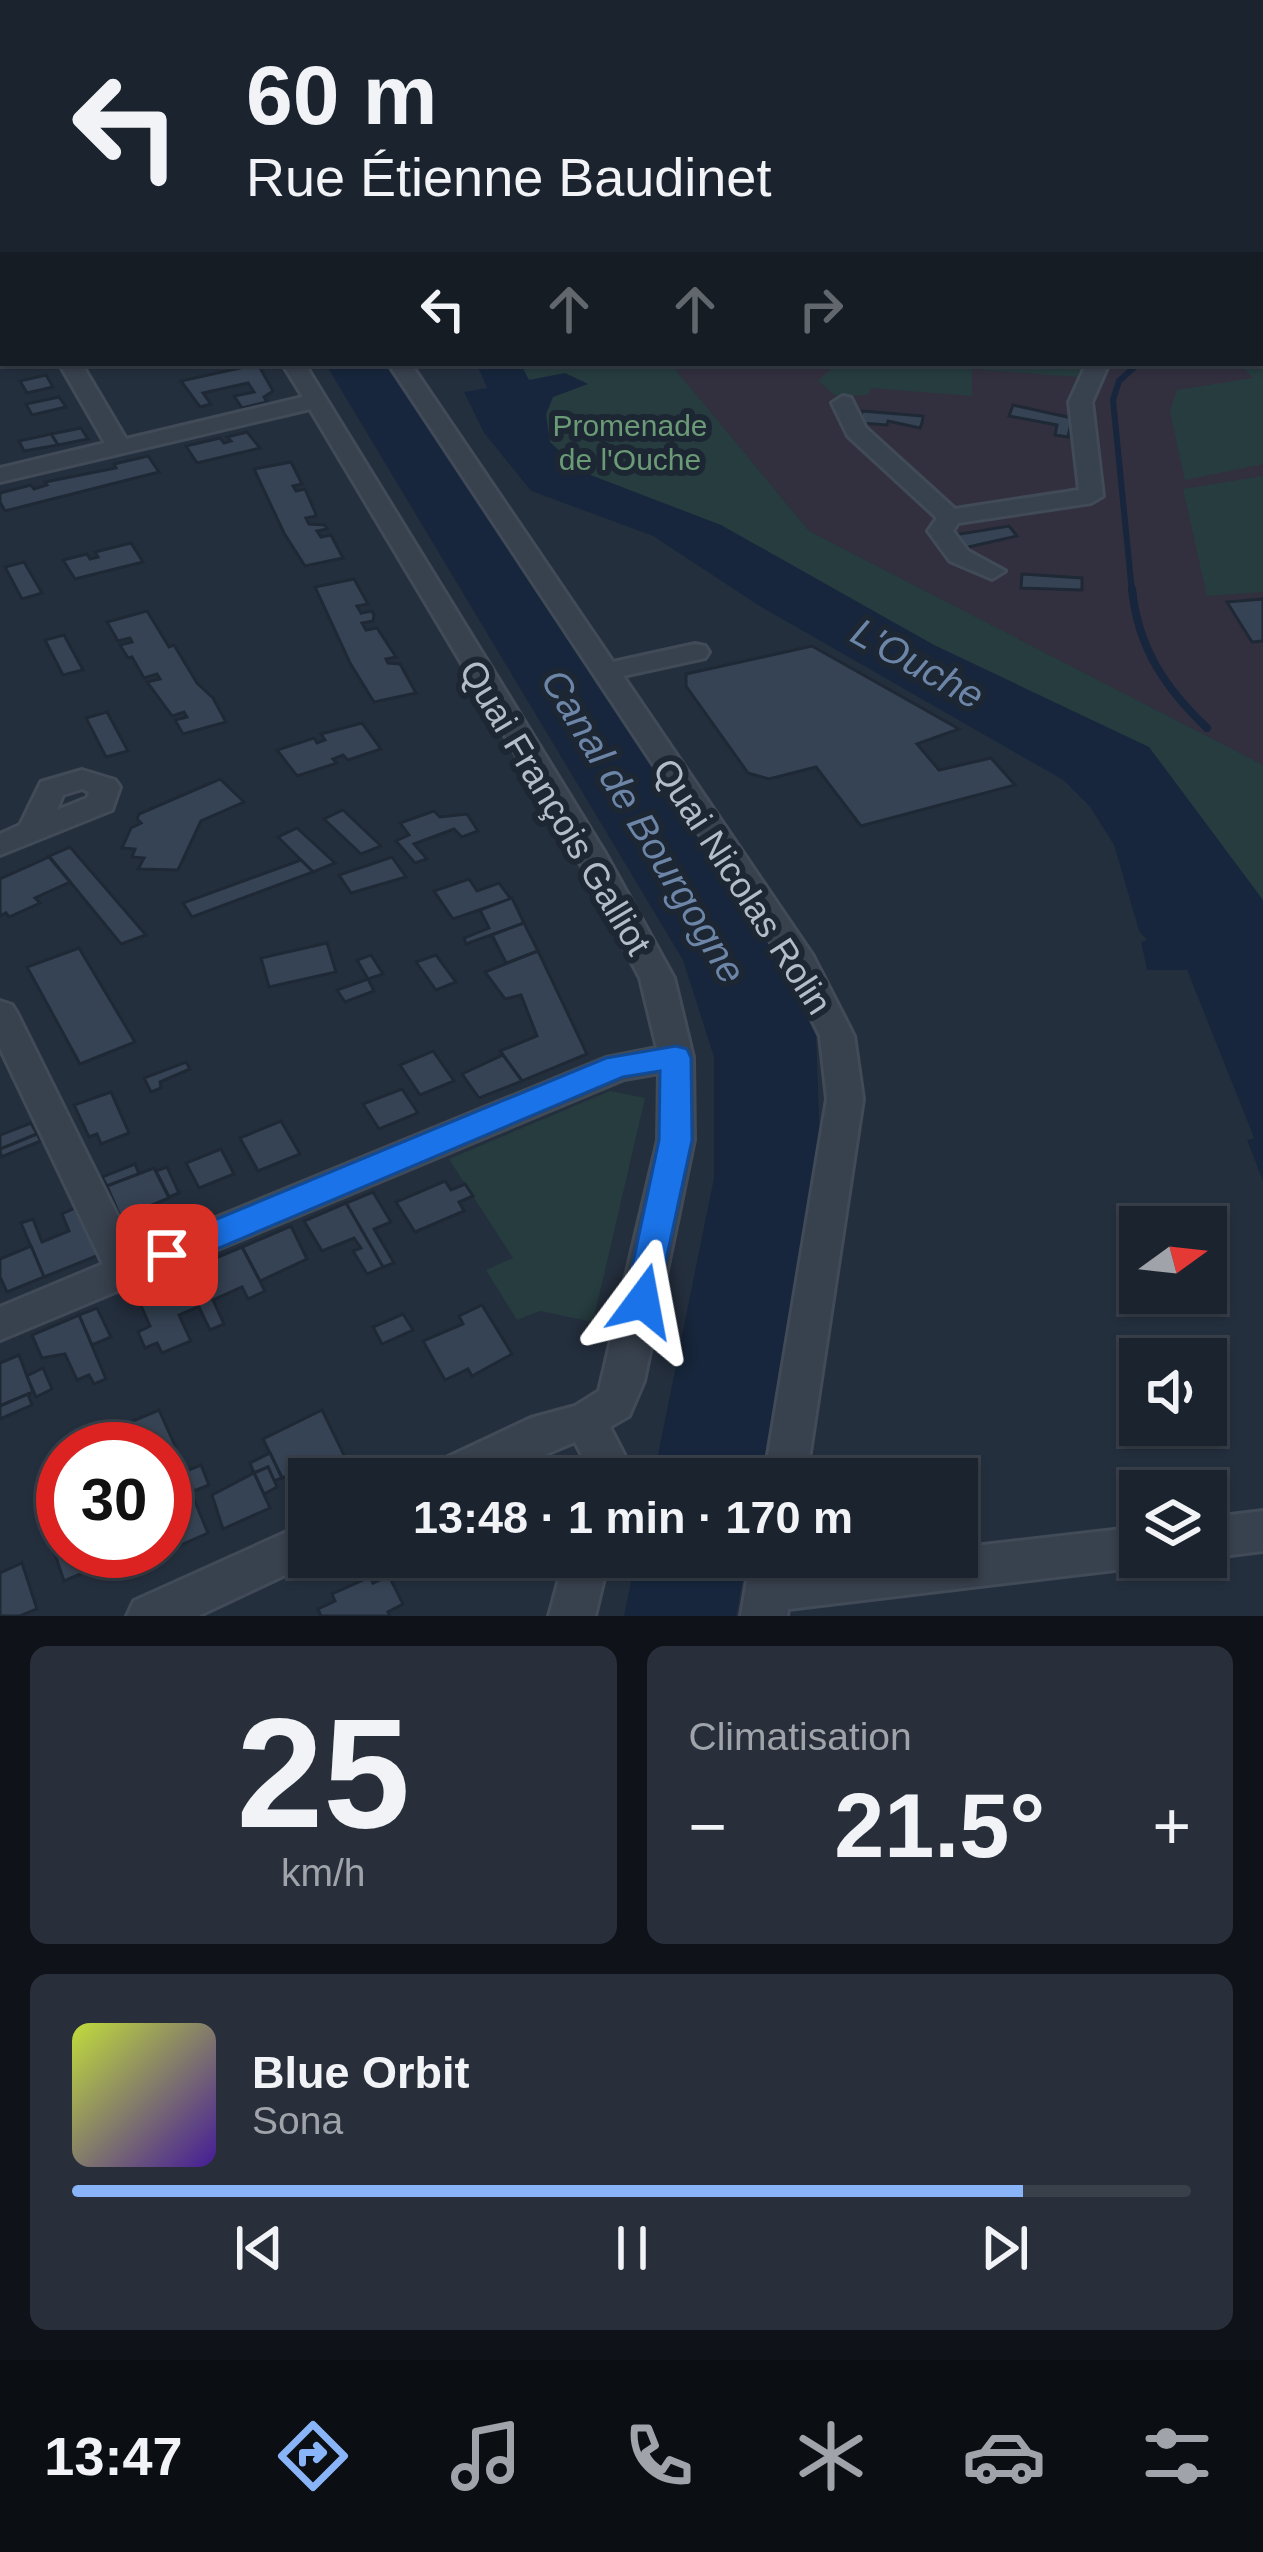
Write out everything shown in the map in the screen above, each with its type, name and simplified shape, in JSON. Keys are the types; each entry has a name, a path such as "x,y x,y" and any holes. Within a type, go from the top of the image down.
{"street":[{"path":"72,366 119,447"},
{"name":"Quai François Galliot","path":"295,366 626,916 657,978 676,1058 676,1140 624,1381 614,1403 585,1421"},
{"name":"Quai Nicolas Rolin","path":"401,366 797,956 829,1018 842,1057 845,1100 788,1458"},
{"path":"992,571 959,556 940,531 950,517 1090,496 1093,490 1078,412 1080,394 1096,366"},
{"path":"0,475 316,401"},
{"path":"843,403 856,430 950,517"},
{"path":"604,672 694,652"},
{"path":"0,845 32,832"},
{"path":"0,1013 126,1272"},
{"path":"0,1324 618,1066 676,1058"},
{"path":"489,1458 546,1431 585,1421 605,1458"},
{"path":"1227,1535 1263,1531"},
{"path":"768,1588 1119,1549"},
{"path":"151,1616 288,1552"},
{"path":"572,1616 582,1578"}],"shaded area":[{"path":"672,366 1263,366 1263,765 809,531"}],"green space":[{"name":"Promenade de l'Ouche","path":"477,366 672,366 809,531 1263,765 1263,1181 1247,1140 1254,1138 1187,970 1147,970 1141,942 1147,940 1139,931 1114,845 1090,807 1063,780 761,607 653,536 531,491 484,433 464,392 487,388"},
{"path":"835,366 1084,366 1077,377 972,369 972,396 871,388 868,395 836,396 818,381"},
{"path":"1242,366 1263,366 1263,464 1185,480 1170,411 1177,390 1253,378"},
{"path":"1263,476 1263,592 1207,596 1183,489"},
{"path":"610,1091 645,1098 593,1322 540,1311 517,1320 486,1270 513,1258 449,1159"}],"water":[{"name":"Canal de Bourgogne","path":"327,366 390,366 775,952 816,1036 820,1141 765,1458 657,1458 714,1178 714,1057 683,960"},
{"name":"L'Ouche","path":"477,366 522,366 529,380 565,373 588,384 553,397 546,414 550,442 580,471 721,525 934,645 1149,747 1263,900 1263,1181 1247,1140 1254,1138 1187,970 1147,970 1141,942 1147,940 1139,931 1114,845 1090,807 1063,780 761,607 653,536 531,491 484,433 464,392 487,388"},
{"path":"632,1578 743,1578 736,1616 624,1616"}],"building":[{"path":"259,366 273,391 264,397 267,402 242,408 234,396 254,392 248,383 203,393 211,404 200,407 181,381"},
{"path":"46,375 53,387 27,393 20,381"},
{"path":"59,397 66,407 32,415 26,404"},
{"path":"1013,405 1072,418 1068,437 1055,435 1057,425 1009,416"},
{"path":"862,411 923,416 920,428 888,421 887,425 860,423"},
{"path":"81,428 88,439 58,445 51,434"},
{"path":"247,432 260,448 197,463 186,446 220,438 224,443 231,441 227,437"},
{"path":"51,434 58,445 24,451 19,441"},
{"path":"148,456 159,472 5,511 0,502 0,493 31,485 34,489 47,485 45,482 116,468 114,464"},
{"path":"291,462 302,484 293,486 296,491 305,489 315,512 316,516 306,518 309,524 325,525 327,529 317,531 321,537 331,535 343,558 305,566 284,533 254,469"},
{"path":"1009,526 1017,536 964,548 954,535"},
{"path":"131,543 143,562 75,579 63,560 87,554 90,559 98,557 95,552"},
{"path":"24,562 42,593 22,599 5,567"},
{"path":"1022,574 1082,578 1082,590 1021,588"},
{"path":"354,579 368,604 357,606 361,613 372,611 374,615 373,621 362,623 366,630 377,628 396,657 386,659 388,663 400,664 416,693 374,702 350,663 315,587"},
{"path":"1263,599 1263,641 1252,642 1227,602"},
{"path":"147,611 226,722 183,734 175,720 187,717 184,712 172,716 147,682 160,679 157,674 144,678 132,657 128,658 120,645 132,642 130,638 118,641 107,622"},
{"path":"64,635 83,670 63,675 45,640"},
{"path":"812,646 959,729 917,744 939,770 991,758 1015,785 861,826 816,767 769,779 748,773 686,686 686,674"},
{"path":"107,712 128,751 106,757 86,718"},
{"path":"362,723 381,749 348,760 343,755 333,759 337,763 297,776 277,750 314,738 317,743 325,740 321,734"},
{"path":"220,779 244,802 201,821 178,870 138,869 144,858 132,857 135,849 122,848 131,828 141,823 139,814"},
{"path":"343,810 381,846 361,854 324,819"},
{"path":"434,811 440,817 467,814 478,831 462,837 454,829 414,844 427,859 415,863 396,841 409,835 400,823"},
{"path":"297,828 335,863 313,872 278,837"},
{"path":"70,847 146,935 121,944 49,856"},
{"path":"49,857 70,882 35,898 40,903 9,917 6,913 0,916 0,879"},
{"path":"392,857 406,877 351,893 339,875"},
{"path":"301,860 313,872 192,917 183,903"},
{"path":"469,879 477,891 499,883 511,899 453,919 434,891"},
{"path":"512,898 524,923 466,944 464,938 489,928 480,910"},
{"path":"524,923 538,951 506,963 492,935"},
{"path":"327,943 336,972 269,987 261,958"},
{"path":"79,948 135,1042 80,1064 27,967"},
{"path":"538,951 587,1054 522,1081 500,1051 537,1036 521,995 505,999 485,972"},
{"path":"371,955 383,974 368,979 357,960"},
{"path":"436,955 456,982 436,990 416,962"},
{"path":"368,979 374,991 345,1002 337,990"},
{"path":"433,1051 454,1081 420,1095 400,1065"},
{"path":"503,1055 522,1081 479,1098 462,1074"},
{"path":"186,1062 190,1069 160,1082 161,1088 151,1092 144,1078"},
{"path":"402,1089 418,1113 379,1129 363,1104"},
{"path":"111,1092 129,1133 101,1144 97,1134 89,1137 74,1105"},
{"path":"281,1121 300,1154 258,1171 240,1138"},
{"path":"31,1123 37,1134 0,1149 0,1135"},
{"path":"37,1134 41,1141 1,1157 0,1149"},
{"path":"221,1149 234,1174 199,1188 186,1163"},
{"path":"135,1164 139,1174 107,1186 102,1177"},
{"path":"167,1167 179,1193 169,1197 156,1171"},
{"path":"154,1168 169,1198 121,1218 107,1186"},
{"path":"445,1181 451,1190 465,1184 473,1196 459,1202 464,1211 415,1232 396,1202"},
{"path":"373,1192 391,1222 374,1229 394,1263 383,1267 346,1203"},
{"path":"346,1203 383,1267 367,1274 353,1251 361,1248 354,1238 322,1251 304,1221"},
{"path":"75,1208 99,1255 44,1277 21,1223 33,1219 42,1242 69,1231 62,1214"},
{"path":"291,1226 307,1259 260,1281 242,1247"},
{"path":"31,1246 44,1277 7,1292 0,1277 0,1259"},
{"path":"242,1247 265,1291 248,1299 242,1287 213,1300 224,1324 210,1330 182,1272"},
{"path":"182,1272 198,1307 179,1315 191,1341 162,1353 157,1343 145,1348 138,1332 150,1326 135,1292"},
{"path":"482,1305 512,1354 472,1376 468,1369 445,1380 423,1341 463,1324 459,1316"},
{"path":"97,1308 111,1337 92,1345 79,1315"},
{"path":"403,1314 413,1330 382,1344 373,1327"},
{"path":"79,1315 106,1379 94,1384 89,1375 77,1380 65,1354 42,1358 32,1335"},
{"path":"19,1355 33,1392 0,1406 0,1363"},
{"path":"43,1368 52,1389 36,1397 27,1376"},
{"path":"28,1394 32,1405 0,1419 0,1406"},
{"path":"159,1410 164,1422 130,1422"},
{"path":"322,1410 345,1457 288,1458 288,1475 282,1478 263,1439"},
{"path":"270,1453 282,1478 274,1481 268,1467 254,1473 250,1463"},
{"path":"201,1465 209,1485 194,1491 192,1469"},
{"path":"268,1467 277,1487 264,1494 254,1473"},
{"path":"254,1473 270,1508 223,1529 212,1495"},
{"path":"192,1494 208,1533 192,1540"},
{"path":"22,1563 37,1609 20,1616 0,1616 0,1573"},
{"path":"368,1578 373,1583 390,1578 403,1604 388,1612 390,1616 321,1616 318,1609 335,1601 332,1594"}],"waterway":[{"path":"1132,592 1113,400 1119,381 1136,366"},
{"path":"1132,589 1140,630 1156,666 1207,728"}],"route":[{"path":"167,1255 618,1066 676,1058 676,1140 643,1301"}]}
